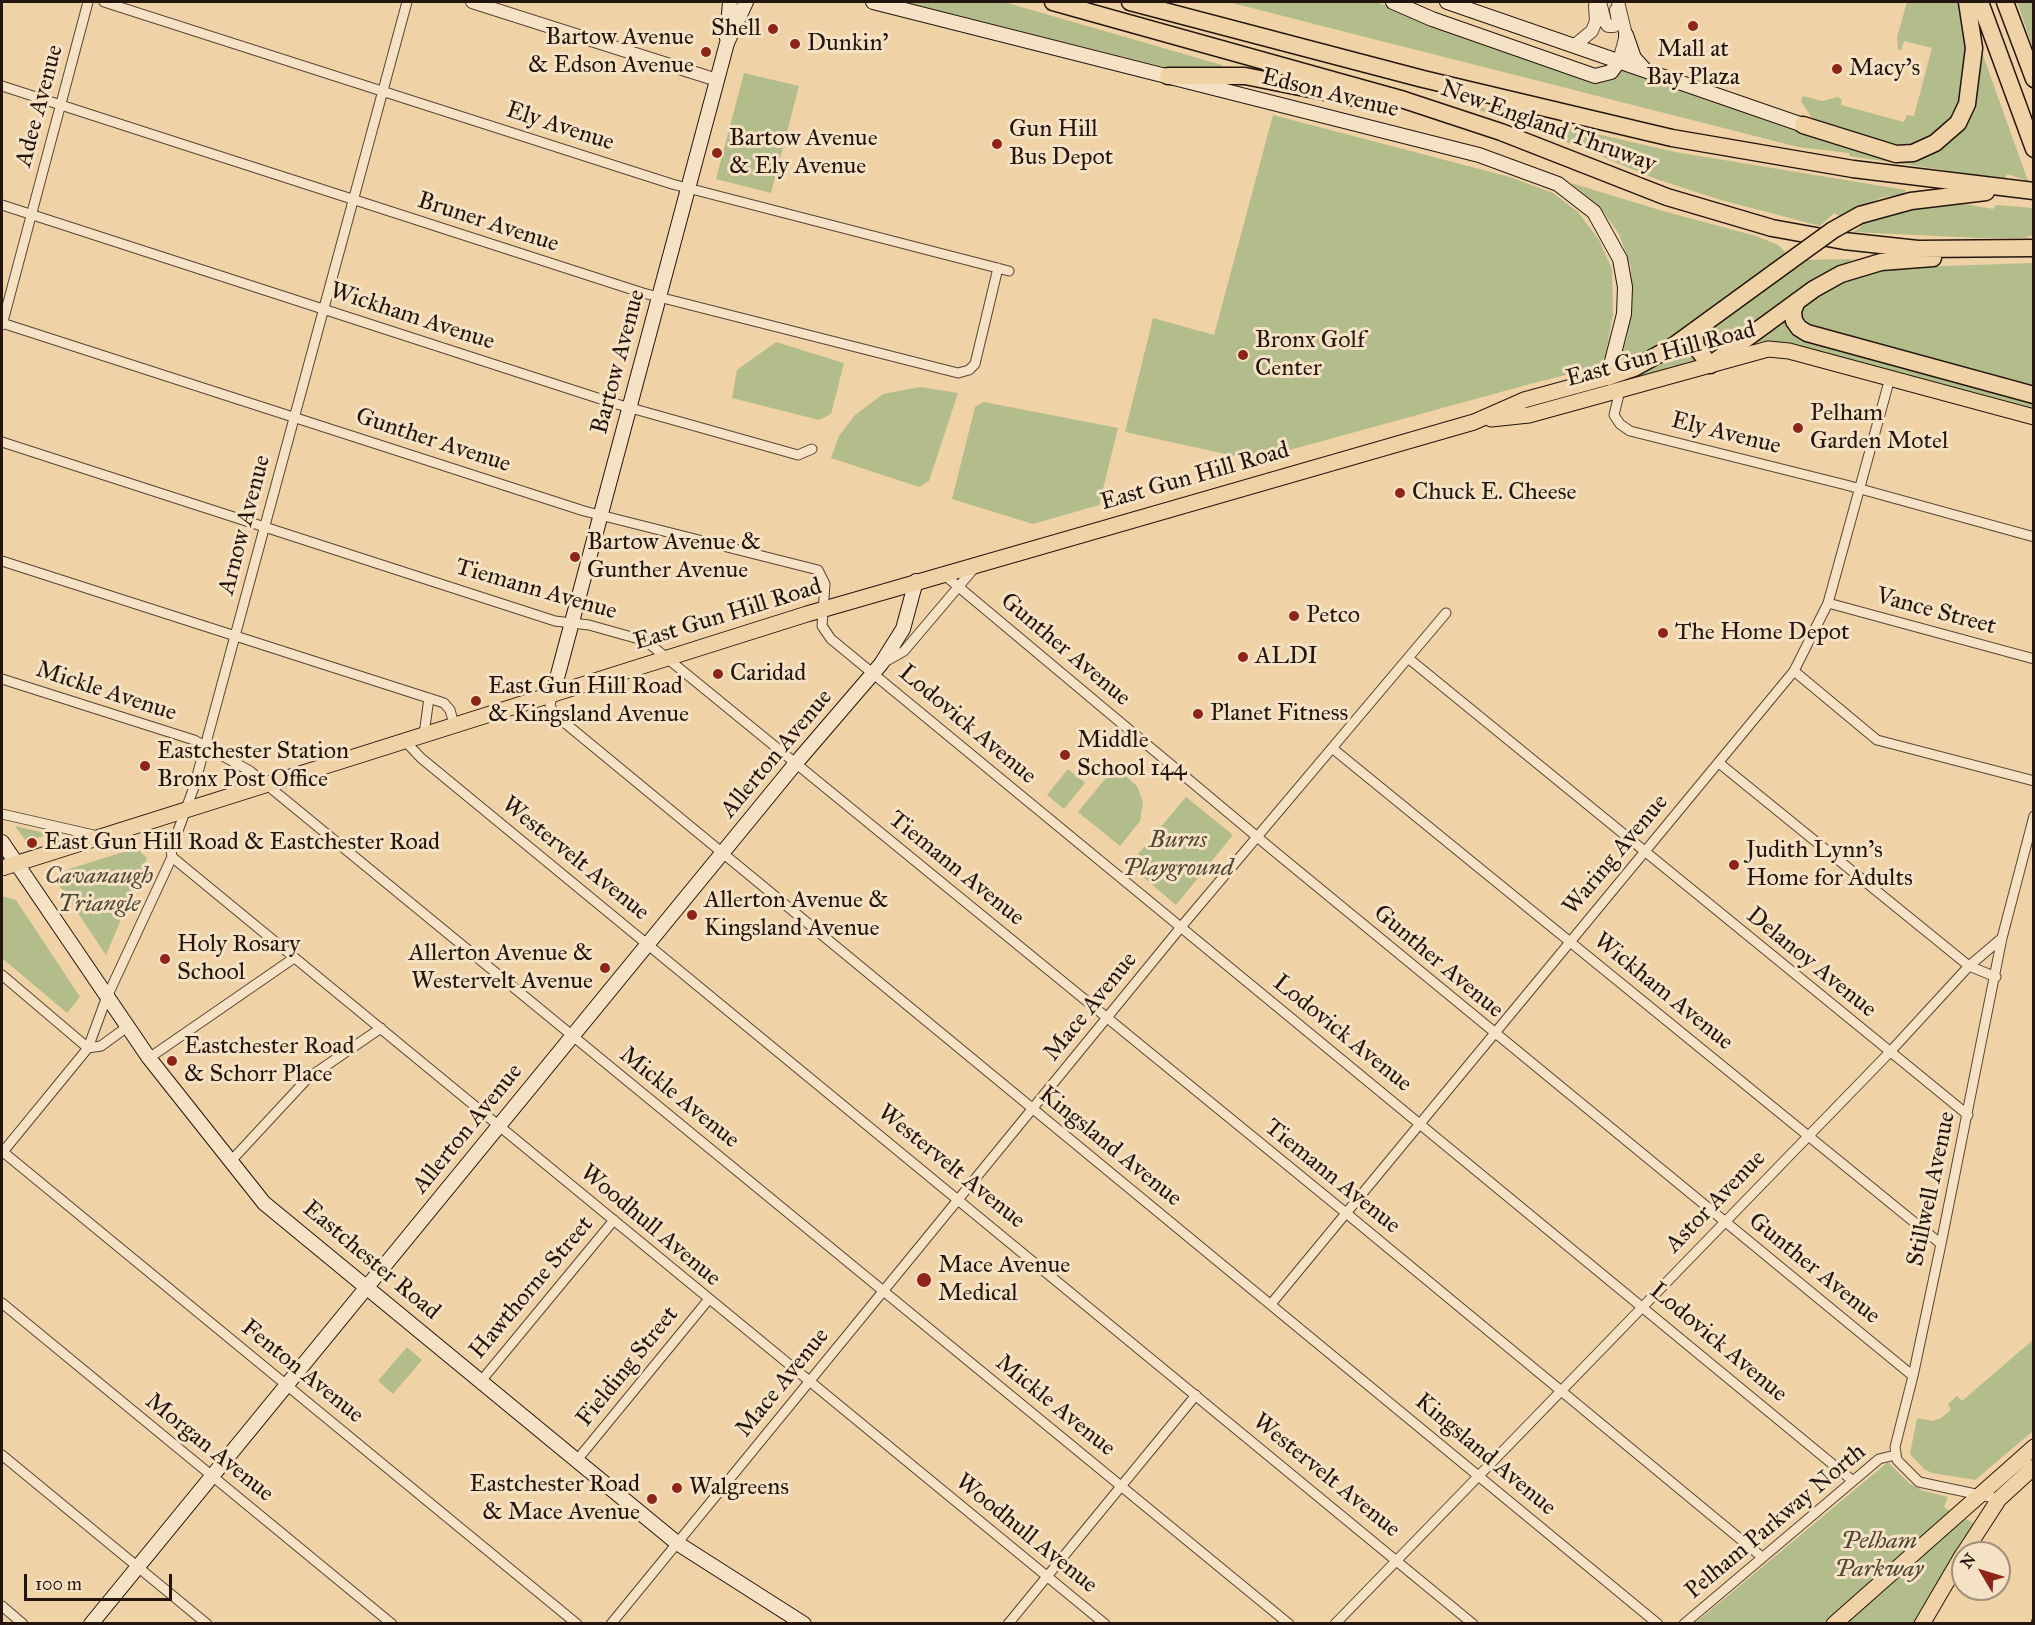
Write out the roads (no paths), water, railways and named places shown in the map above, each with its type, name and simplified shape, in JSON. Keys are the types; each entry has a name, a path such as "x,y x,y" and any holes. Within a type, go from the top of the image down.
{"highway":[{"name":"New England Thruway","path":"1053,2 1431,108 1501,132 1667,197 1772,228 1878,246 1996,250 2034,248"},
{"name":"New England Thruway","path":"1130,2 1423,79 1672,138 1834,166 2027,190"},
{"path":"1172,2 1230,29"},
{"path":"1803,125 1896,154 1913,153 1935,143 1958,123 1967,104 1974,54 1967,2"},
{"path":"1980,2 2034,149"},
{"path":"2005,2 2034,79"},
{"path":"1168,76 1245,76 1315,88 1390,106 1431,108"},
{"path":"1608,377 1643,363 1694,331 1833,230 1860,215 1911,201 2027,190"},
{"path":"1694,331 1696,347 1710,364 1797,301 1841,274 1871,264 1996,250"},
{"path":"1797,301 1793,312 1794,321 1798,328 1807,333 2034,395"}],"main road":[{"name":"Bartow Avenue","path":"727,43 730,2"},
{"name":"Bartow Avenue","path":"553,693 727,43 746,2"},
{"name":"Edson Avenue","path":"873,2 1479,155 1547,178 1584,201 1599,218 1616,249 1623,274 1624,314 1608,377"},
{"path":"1393,2 1416,6 1432,19 1595,75 1606,75 1619,61"},
{"path":"1447,2 1803,125"},
{"path":"1626,35 1634,58 1646,70"},
{"name":"East Gun Hill Road","path":"1474,422 1528,415 1755,351 1775,348 2034,417"},
{"name":"East Gun Hill Road","path":"2,868 822,609 979,562 1474,422 1524,400 1608,377"},
{"name":"Allerton Avenue","path":"91,1623 796,763 877,669 903,629 916,581"},
{"name":"Eastchester Road","path":"2,842 127,1028 264,1203 677,1543 804,1623"},
{"path":"1834,1623 2034,1448"},
{"path":"1971,1541 1999,1499 2034,1467"},
{"path":"1922,1623 1951,1573"}],"street":[{"name":"Adee Avenue","path":"2,324 88,2"},
{"name":"Ely Avenue","path":"104,2 689,188 1009,271"},
{"name":"Arnow Avenue","path":"2,1152 88,1047 106,999 172,857 171,850 205,745 266,527 407,2"},
{"path":"472,2 717,80"},
{"path":"1575,45 1586,39 1592,31 1596,15 1594,2"},
{"path":"1600,2 1605,22 1611,26 1618,21 1616,2"},
{"path":"1616,2 1626,35 1619,61"},
{"name":"Bruner Avenue","path":"2,86 660,297 958,373 969,370 975,364 998,268"},
{"name":"Wickham Avenue","path":"2,205 630,407 798,454 812,449"},
{"name":"Gunther Avenue","path":"2,324 602,515 818,570 825,584 822,609"},
{"name":"Waring Avenue","path":"1271,1304 1794,671 1828,603 1890,378"},
{"name":"Ely Avenue","path":"1620,390 1614,415 1620,424 1630,430 2034,537"},
{"name":"Tiemann Avenue","path":"2,442 555,621 589,625 646,640 1762,1557"},
{"path":"2,561 444,703 450,710 454,724"},
{"name":"Allerton Avenue","path":"877,669 904,651 979,562"},
{"name":"Gunther Avenue","path":"942,573 1494,1033 1913,1376"},
{"name":"Vance Street","path":"1828,603 2034,659"},
{"name":"Lodovick Avenue","path":"822,609 822,626 826,633 877,669 1181,927 1853,1481"},
{"name":"Mace Avenue","path":"611,1623 1108,1019 1181,927 1446,613"},
{"name":"Delanoy Avenue","path":"1408,658 1888,1053 1968,1115"},
{"path":"1794,671 1877,740 2034,782"},
{"name":"Mickle Avenue","path":"2,679 205,745 267,783 1289,1623"},
{"name":"Kingsland Avenue","path":"553,693 550,705 554,714 1658,1623"},
{"path":"424,734 429,698"},
{"name":"Westervelt Avenue","path":"404,740 421,758 1473,1623"},
{"name":"Wickham Avenue","path":"1332,748 1941,1244"},
{"path":"1719,763 1968,966 1996,977"},
{"path":"2,814 100,836"},
{"name":"Stillwell Avenue","path":"1895,1455 1968,1115 2002,938 2034,816"},
{"name":"Woodhull Avenue","path":"172,857 1105,1623"},
{"name":"Astor Avenue","path":"1335,1623 1888,1053 1968,966 2002,938"},
{"path":"149,1058 294,958"},
{"path":"2,975 88,1047"},
{"name":"Arnow Avenue","path":"88,1047 101,1046 127,1028"},
{"path":"230,1162 308,1078 381,1028"},
{"name":"Fenton Avenue","path":"2,1152 577,1623"},
{"name":"Hawthorne Street","path":"481,1381 614,1220"},
{"name":"Fielding Street","path":"577,1460 709,1299"},
{"name":"Morgan Avenue","path":"2,1303 392,1623"},
{"path":"1008,1623 1196,1395"},
{"path":"2,1455 207,1623"},
{"path":"1895,1455 1902,1467 1919,1482 1999,1499"},
{"name":"Pelham Parkway North","path":"1684,1623 1879,1459 1895,1455"},
{"path":"2,1606 23,1623"}],"railway":[{"path":"2032,1624 2034,1617"}],"place":[{"name":"Mall at Bay Plaza","path":"1693,26"},
{"name":"Shell","path":"773,29"},
{"name":"Dunkin'","path":"795,44"},
{"name":"Bartow Avenue & Edson Avenue","path":"706,52"},
{"name":"Macy's","path":"1837,69"},
{"name":"Gun Hill Bus Depot","path":"997,144"},
{"name":"Bartow Avenue & Ely Avenue","path":"717,153"},
{"name":"Bronx Golf Center","path":"1243,355"},
{"name":"Pelham Garden Motel","path":"1798,428"},
{"name":"Chuck E. Cheese","path":"1400,493"},
{"name":"Bartow Avenue & Gunther Avenue","path":"575,557"},
{"name":"Petco","path":"1294,616"},
{"name":"The Home Depot","path":"1663,633"},
{"name":"ALDI","path":"1243,657"},
{"name":"Caridad","path":"718,674"},
{"name":"East Gun Hill Road & Kingsland Avenue","path":"476,701"},
{"name":"Planet Fitness","path":"1198,714"},
{"name":"Middle School 144","path":"1065,755"},
{"name":"Eastchester Station Bronx Post Office","path":"145,766"},
{"name":"East Gun Hill Road & Eastchester Road","path":"32,843"},
{"name":"Judith Lynn's Home for Adults","path":"1734,865"},
{"name":"Allerton Avenue & Kingsland Avenue","path":"692,915"},
{"name":"Holy Rosary School","path":"165,959"},
{"name":"Allerton Avenue & Westervelt Avenue","path":"605,968"},
{"name":"Eastchester Road & Schorr Place","path":"172,1061"},
{"name":"Mace Avenue Medical","path":"924,1280"},
{"name":"Walgreens","path":"677,1488"},
{"name":"Eastchester Road & Mace Avenue","path":"652,1499"}],"park label":[{"name":"Burns Playground","path":"1178,855"},
{"name":"Cavanaugh Triangle","path":"99,891"},
{"name":"Pelham Parkway","path":"1879,1556"}]}
